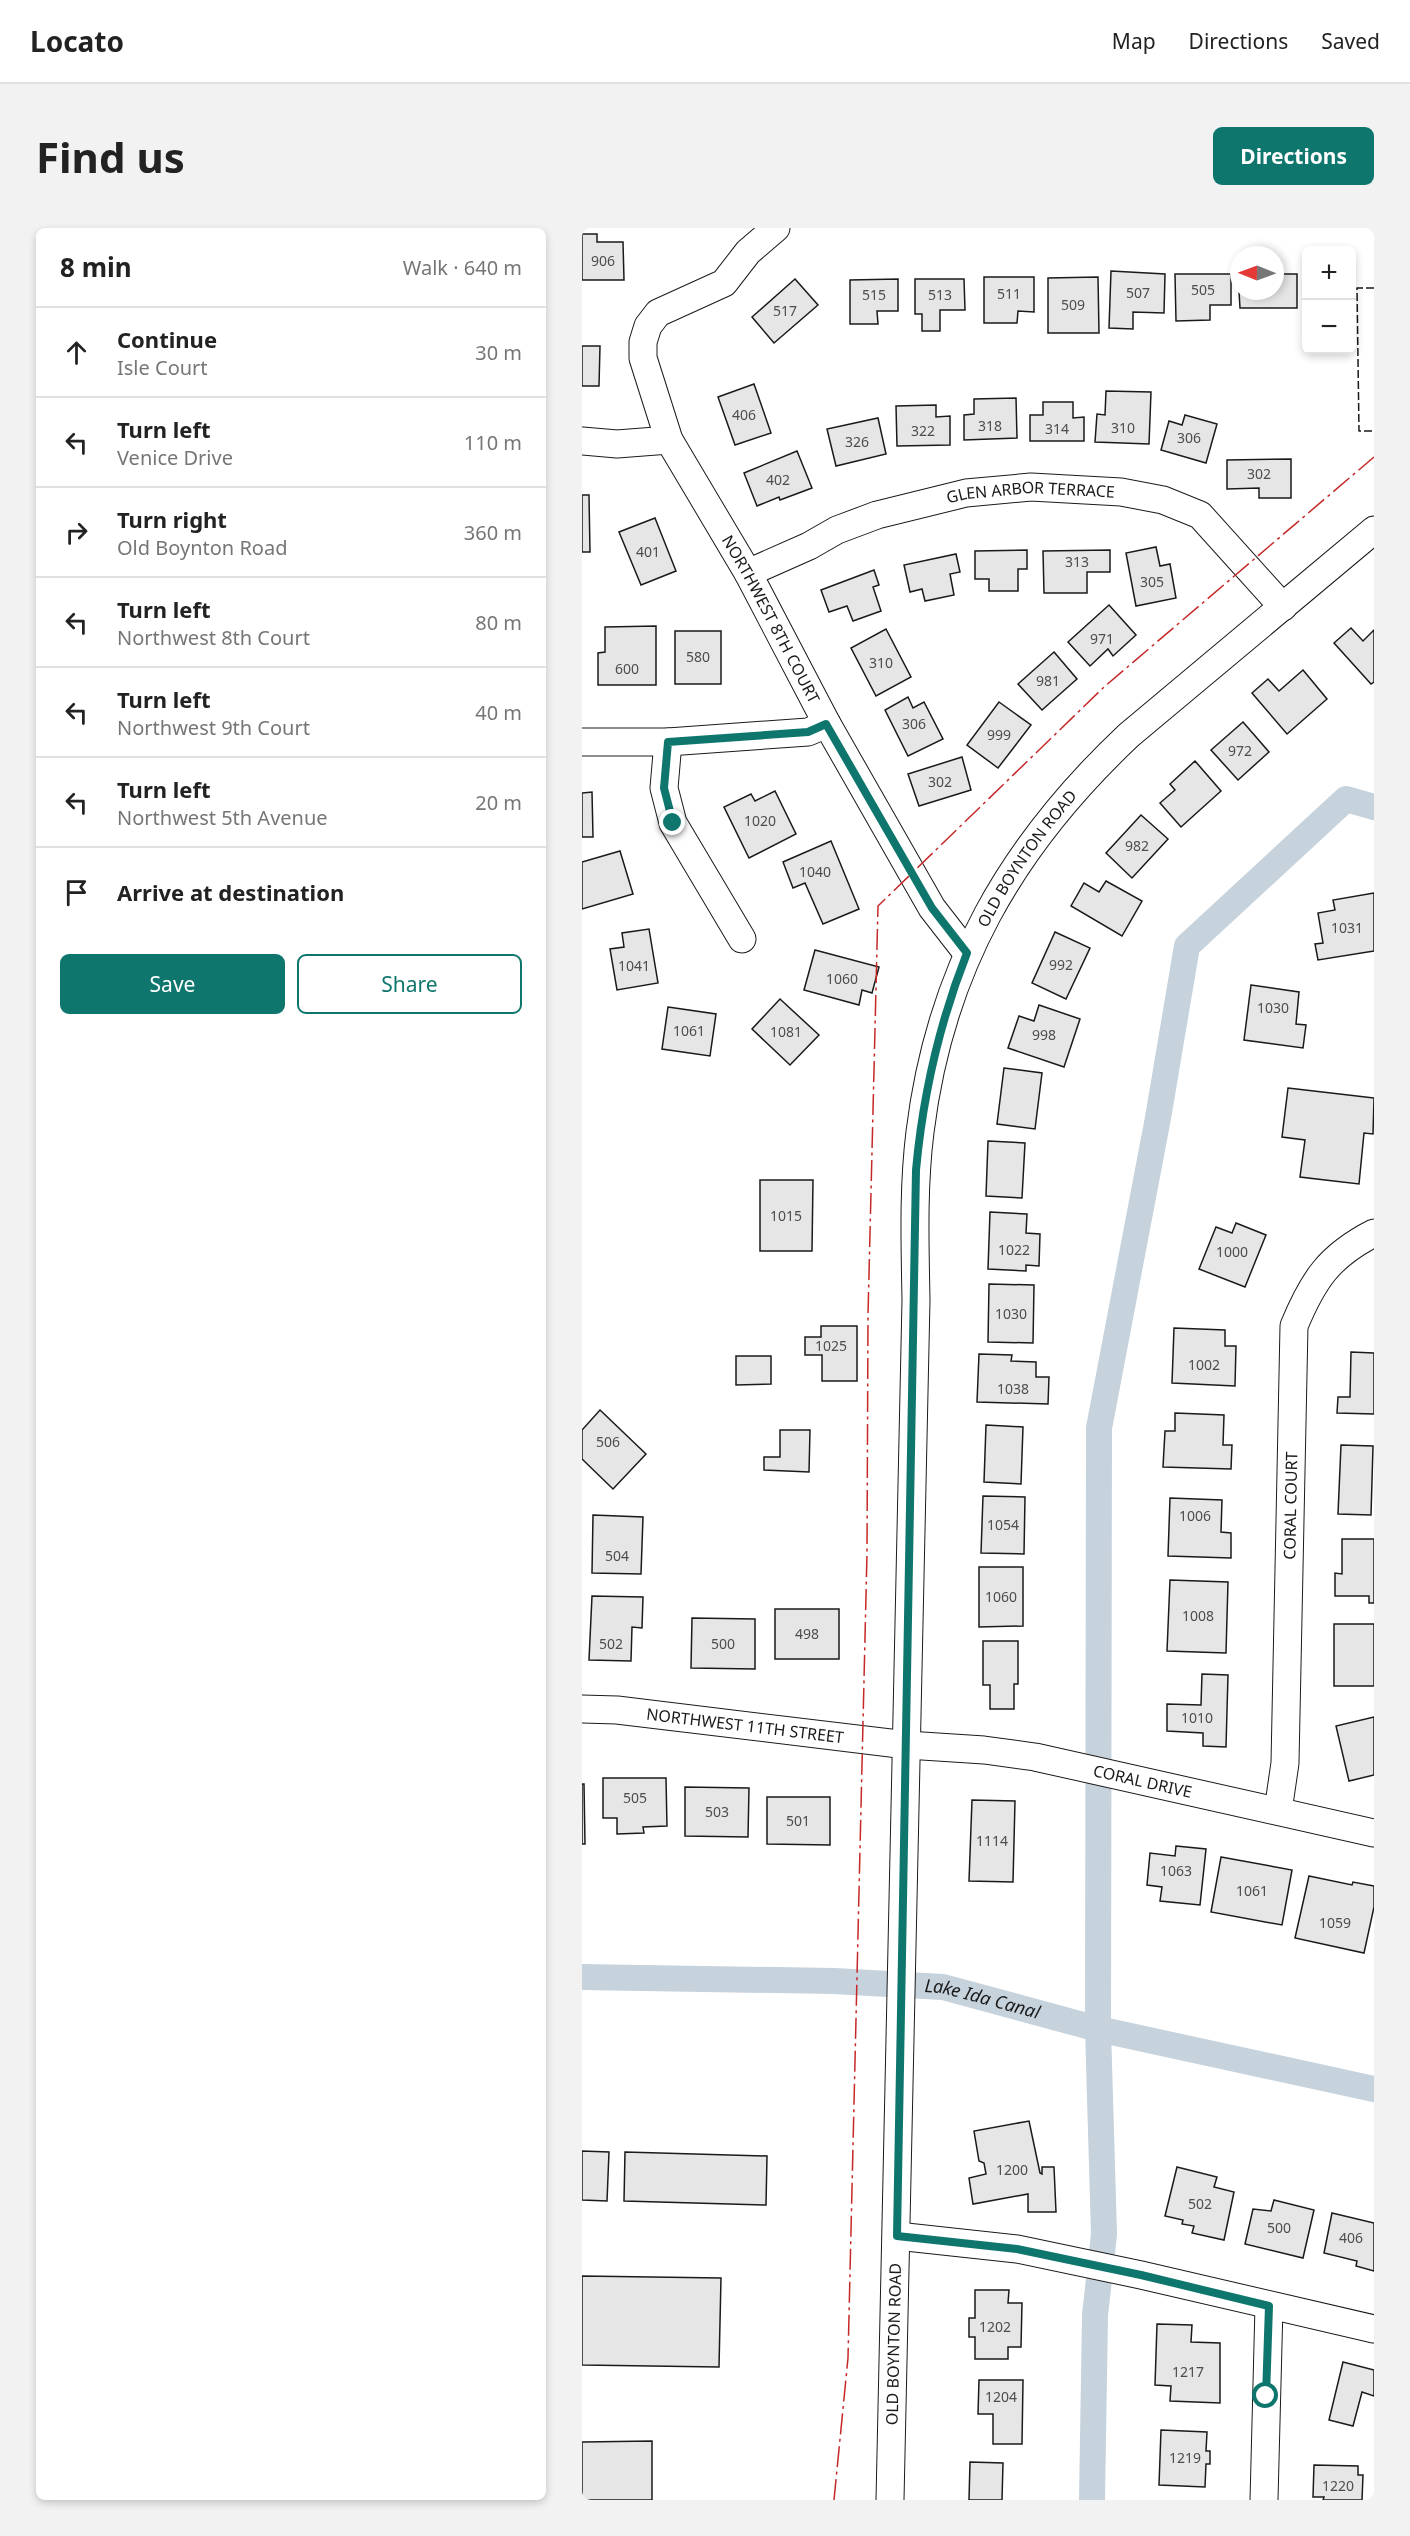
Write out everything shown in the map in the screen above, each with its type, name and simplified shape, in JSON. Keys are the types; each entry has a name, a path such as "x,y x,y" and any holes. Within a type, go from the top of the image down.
{"street":[{"name":"NORTHWEST 8TH COURT","path":"776,228 748,252 724,283 658,313 648,326 643,342 643,358 669,440 748,573 826,724 932,908 967,953"},
{"path":"582,441 617,444 669,440"},
{"name":"GLEN ARBOR TERRACE","path":"748,573 809,546 837,530 877,515 966,493 1031,487 1121,492 1163,500 1200,515 1283,607"},
{"name":"OLD BOYNTON ROAD","path":"890,2500 904,1917 916,1170 933,1055 967,953 1001,889 1058,808 1091,771 1129,735 1374,530"},
{"path":"582,742 668,742 808,732 826,724"},
{"path":"668,742 664,788 673,823 742,939"},
{"name":"CORAL COURT","path":"1278,1811 1285,1763 1294,1326 1309,1291 1323,1273 1338,1256 1374,1233"},
{"name":"NORTHWEST 11TH STREET","path":"582,1709 617,1710 907,1745"},
{"name":"CORAL DRIVE","path":"907,1745 984,1750 1053,1760 1374,1833"},
{"path":"897,2236 1017,2249 1374,2329"},
{"path":"1264,2500 1269,2306"}],"building":[{"path":"582,234 597,234 597,242 623,242 624,280 582,280"},
{"path":"1111,271 1165,274 1164,313 1133,312 1133,329 1109,328"},
{"path":"1175,274 1230,274 1231,305 1210,305 1210,320 1176,321"},
{"path":"1284,274 1297,274 1297,308 1240,308 1240,300 1284,300"},
{"path":"984,277 1034,277 1034,312 1018,311 1017,323 984,323"},
{"path":"1098,277 1099,333 1048,333 1048,278"},
{"path":"795,279 818,305 774,343 752,317"},
{"path":"898,279 898,311 877,311 878,324 850,324 850,280"},
{"path":"915,279 964,279 965,310 940,310 940,331 922,331 922,314 915,314"},
{"path":"582,346 600,346 599,386 582,386"},
{"path":"754,384 771,433 735,445 718,397"},
{"path":"1106,391 1151,392 1149,444 1095,442 1097,414 1105,415"},
{"path":"1016,398 1017,438 964,440 964,415 974,414 974,399"},
{"path":"1043,402 1073,402 1073,418 1084,417 1084,441 1030,441 1030,415 1043,415"},
{"path":"936,405 936,417 950,416 950,445 897,446 896,406"},
{"path":"1185,415 1217,424 1206,463 1161,450 1169,421 1182,425"},
{"path":"878,418 886,454 836,466 827,429"},
{"path":"797,451 812,488 757,506 744,473"},
{"path":"1291,459 1291,498 1259,498 1259,488 1227,489 1227,460"},
{"path":"582,495 589,495 590,552 582,552"},
{"path":"655,518 676,571 641,585 619,532"},
{"path":"1156,547 1160,566 1170,564 1176,598 1136,606 1126,553"},
{"path":"1027,550 1027,569 1018,569 1018,591 989,591 989,579 975,579 975,551"},
{"path":"1110,550 1110,572 1087,572 1087,593 1044,593 1043,551"},
{"path":"956,554 960,572 950,574 954,595 925,601 922,589 910,592 904,565"},
{"path":"874,570 879,585 873,587 881,611 853,621 847,606 829,612 821,590"},
{"path":"1109,605 1136,635 1113,656 1108,649 1090,666 1068,642"},
{"path":"656,626 656,685 598,685 598,653 605,652 605,627"},
{"path":"1351,628 1363,641 1374,630 1374,682 1371,684 1334,643"},
{"path":"886,629 911,677 876,696 851,648"},
{"path":"675,631 721,631 721,684 675,684"},
{"path":"1054,652 1077,679 1042,710 1018,684"},
{"path":"1303,670 1327,699 1287,734 1252,693 1268,679 1279,691"},
{"path":"908,697 913,708 924,702 943,739 908,756 885,710"},
{"path":"999,702 1031,725 998,768 967,745"},
{"path":"1243,722 1269,752 1238,780 1211,750"},
{"path":"962,757 971,790 919,806 908,774"},
{"path":"1195,761 1221,791 1181,827 1160,803 1175,790 1170,784"},
{"path":"775,791 796,834 749,858 724,807 751,794 755,801"},
{"path":"592,792 593,837 582,837 582,793"},
{"path":"1141,815 1168,839 1132,878 1106,853"},
{"path":"831,841 859,909 823,924 805,883 793,888 783,862"},
{"path":"620,851 633,894 582,909 582,862"},
{"path":"1106,881 1142,901 1122,936 1071,906 1084,883 1099,892"},
{"path":"1374,893 1374,951 1318,960 1315,944 1323,943 1318,913 1335,910 1333,900"},
{"path":"649,929 658,983 617,990 610,949 624,947 622,933"},
{"path":"1055,932 1090,948 1066,999 1032,983"},
{"path":"815,950 879,967 872,993 862,990 859,1005 804,990"},
{"path":"1251,985 1299,992 1296,1024 1306,1025 1303,1048 1244,1040"},
{"path":"780,999 819,1035 790,1065 752,1029"},
{"path":"1039,1005 1080,1019 1064,1067 1008,1048 1019,1016 1034,1021"},
{"path":"668,1007 716,1014 710,1056 662,1049"},
{"path":"1004,1068 1042,1073 1035,1129 997,1124"},
{"path":"1288,1088 1374,1098 1373,1134 1364,1133 1359,1184 1300,1177 1305,1140 1282,1137"},
{"path":"988,1141 1025,1143 1022,1198 986,1196"},
{"path":"760,1180 813,1180 812,1251 760,1251"},
{"path":"990,1212 1027,1214 1026,1233 1040,1234 1039,1266 1026,1265 1026,1271 988,1269"},
{"path":"1236,1223 1266,1235 1245,1287 1199,1269 1216,1227 1232,1233"},
{"path":"989,1284 1034,1285 1033,1343 988,1342"},
{"path":"821,1326 857,1326 857,1381 822,1381 822,1355 805,1355 805,1337 821,1337"},
{"path":"1174,1328 1225,1330 1225,1346 1236,1346 1235,1386 1172,1383"},
{"path":"1351,1352 1374,1353 1374,1414 1337,1413 1338,1397 1350,1397"},
{"path":"979,1354 1012,1355 1011,1361 1036,1362 1036,1377 1049,1377 1048,1404 977,1402"},
{"path":"736,1356 771,1356 771,1384 736,1385"},
{"path":"600,1410 646,1454 613,1489 582,1459 582,1430"},
{"path":"1175,1413 1224,1415 1223,1445 1232,1445 1231,1469 1163,1467 1165,1431 1175,1431"},
{"path":"986,1425 1023,1427 1021,1484 984,1482"},
{"path":"780,1430 810,1430 809,1472 764,1470 764,1457 780,1457"},
{"path":"1341,1445 1373,1446 1371,1515 1338,1514"},
{"path":"983,1496 1025,1497 1024,1554 981,1553"},
{"path":"1170,1498 1222,1500 1221,1532 1231,1533 1231,1558 1168,1556"},
{"path":"593,1515 643,1517 641,1574 592,1573"},
{"path":"1342,1539 1374,1539 1374,1603 1369,1603 1369,1596 1335,1596 1335,1573 1342,1574"},
{"path":"979,1567 1023,1567 1023,1626 979,1627"},
{"path":"1170,1580 1228,1582 1226,1653 1167,1651"},
{"path":"592,1596 643,1597 642,1628 632,1627 631,1661 589,1660"},
{"path":"775,1609 839,1609 839,1659 775,1659"},
{"path":"692,1618 755,1619 755,1669 691,1668"},
{"path":"1334,1624 1374,1624 1374,1686 1334,1686"},
{"path":"983,1641 1018,1641 1018,1684 1014,1684 1014,1709 990,1709 990,1685 983,1685"},
{"path":"1202,1674 1228,1675 1226,1747 1203,1746 1203,1733 1167,1731 1167,1704 1201,1705"},
{"path":"1374,1717 1374,1775 1349,1781 1336,1726"},
{"path":"603,1778 666,1778 667,1826 643,1827 644,1833 617,1834 617,1818 603,1818"},
{"path":"582,1784 584,1784 585,1844 582,1844"},
{"path":"685,1787 749,1788 748,1837 685,1836"},
{"path":"767,1797 830,1797 830,1845 767,1844"},
{"path":"972,1800 1015,1801 1013,1882 969,1881"},
{"path":"1176,1846 1206,1849 1200,1905 1160,1901 1162,1887 1147,1885 1150,1853 1175,1856"},
{"path":"1221,1857 1292,1870 1282,1925 1211,1912"},
{"path":"1309,1876 1352,1885 1353,1882 1374,1886 1374,1907 1364,1953 1295,1938"},
{"path":"1029,2121 1040,2173 1042,2174 1042,2167 1054,2167 1056,2212 1028,2212 1028,2194 973,2204 969,2178 986,2174 984,2163 979,2161 974,2131"},
{"path":"582,2151 609,2152 607,2201 582,2200"},
{"path":"625,2152 767,2156 766,2205 624,2201"},
{"path":"1177,2167 1217,2177 1214,2187 1234,2192 1224,2240 1192,2233 1194,2226 1182,2224 1183,2220 1165,2216"},
{"path":"1274,2200 1314,2210 1303,2258 1245,2244 1253,2209 1271,2211"},
{"path":"1332,2213 1374,2223 1374,2271 1356,2266 1357,2261 1324,2253"},
{"path":"582,2276 721,2278 719,2367 582,2365"},
{"path":"975,2290 1009,2290 1008,2303 1022,2303 1021,2347 1008,2347 1008,2359 975,2359 975,2337 969,2337 969,2318 975,2318"},
{"path":"1157,2324 1192,2325 1191,2342 1220,2343 1220,2403 1170,2401 1171,2386 1155,2385"},
{"path":"1343,2362 1374,2370 1374,2396 1362,2392 1353,2426 1329,2420"},
{"path":"979,2380 1023,2380 1022,2444 993,2444 993,2414 978,2414"},
{"path":"1161,2430 1207,2432 1206,2451 1210,2451 1210,2464 1206,2464 1205,2487 1159,2485"},
{"path":"652,2441 652,2500 582,2500 582,2442"},
{"path":"970,2462 1003,2463 1002,2500 969,2500"},
{"path":"1314,2465 1358,2466 1358,2475 1363,2475 1362,2500 1323,2500 1324,2497 1313,2497"}],"waterway":[{"path":"1092,2500 1095,2315 1104,2234 1098,2029 1099,1428 1158,1118 1187,946 1346,799 1374,807"},
{"name":"Lake Ida Canal","path":"582,1977 834,1981 943,1987 1098,2029 1374,2089"}],"fence":[{"path":"1374,288 1357,288 1359,431 1374,431"}],"power":[{"path":"834,2500 848,2358 867,1553 868,1315 878,906 1104,687 1374,457"}],"route":[{"path":"673,823 664,788 668,742 808,732 826,724 932,908 967,953 933,1055 916,1170 916,1300 897,2236 1017,2249 1141,2275 1269,2306 1266,2396"}]}
